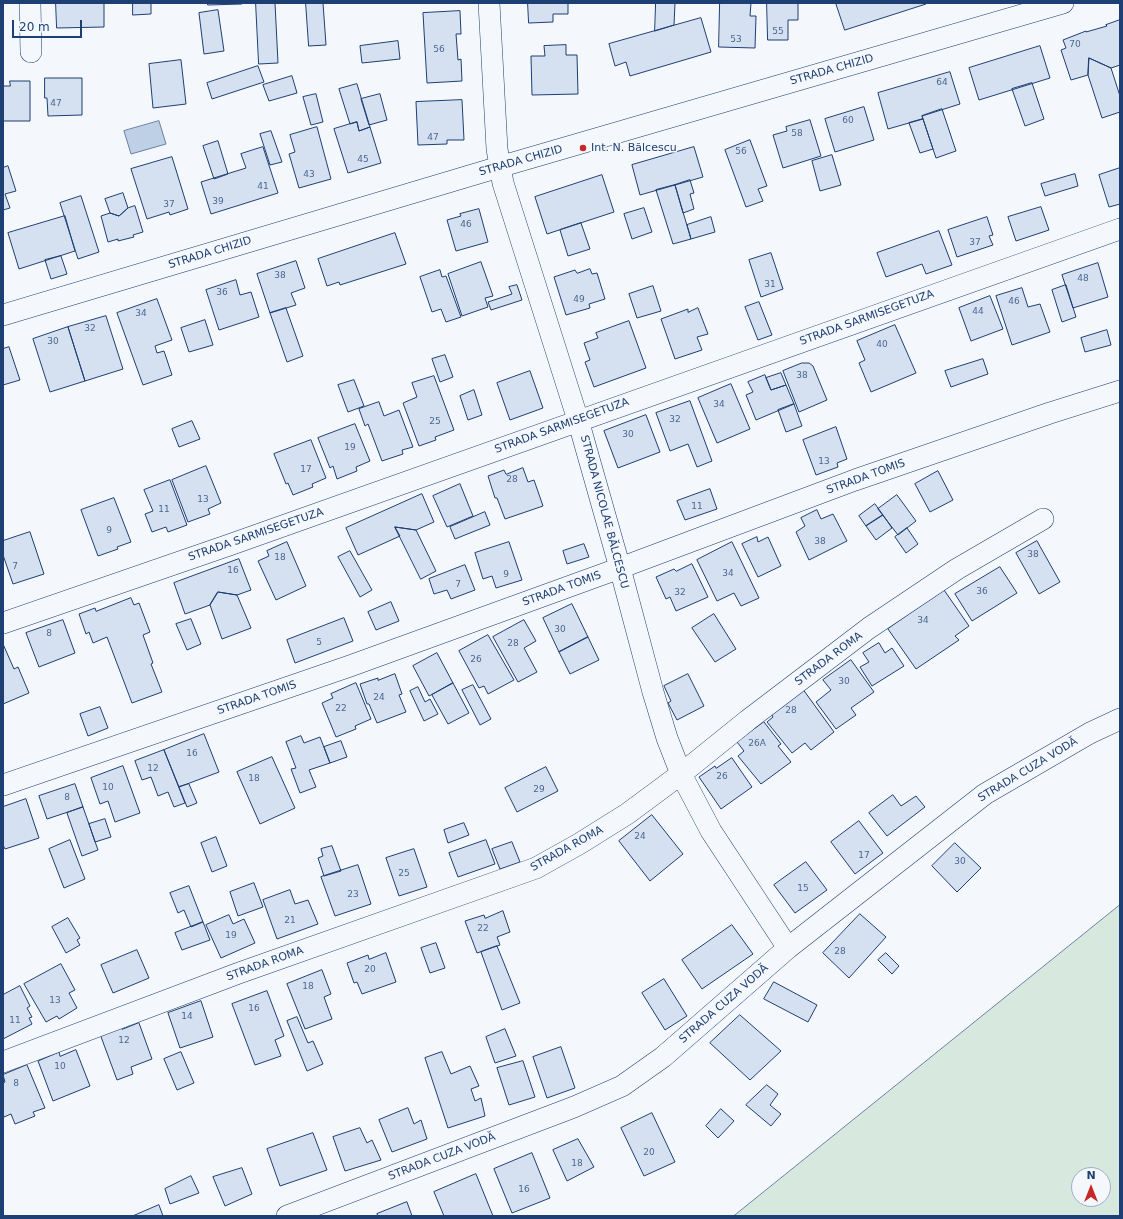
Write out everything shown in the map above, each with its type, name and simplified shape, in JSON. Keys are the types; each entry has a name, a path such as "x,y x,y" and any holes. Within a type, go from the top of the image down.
{"street":[{"path":"30,3 31,52"},
{"name":"STRADA NICOLAE BĂLCESCU","path":"489,3 499,167 578,420 667,738 681,774 711,831 788,948"},
{"name":"STRADA CHIZID","path":"3,315 499,167 1062,3"},
{"name":"STRADA SARMISEGETUZA","path":"3,623 232,544 1120,228"},
{"name":"STRADA TOMIS","path":"3,785 350,666 620,568 855,480 1050,413 1120,391"},
{"name":"STRADA ROMA","path":"3,1062 239,972 536,868 579,844 627,814 870,628 957,569 1043,519"},
{"name":"STRADA CUZA VODĂ","path":"287,1216 574,1107 622,1086 663,1058 788,948 985,794 1090,733 1120,719"}],"shaded area":[{"path":"1120,905 1120,1216 734,1216"}],"water":[{"path":"159,121 166,144 131,154 124,131"}],"building":[{"path":"56,3 104,3 104,27 57,28"},
{"path":"133,3 151,3 151,14 133,15"},
{"path":"208,3 242,3 242,4 208,5"},
{"path":"256,3 275,3 278,63 259,64"},
{"path":"306,3 323,3 326,45 309,46"},
{"path":"528,3 568,3 568,14 553,14 553,22 529,23"},
{"path":"656,3 675,3 674,25 655,31"},
{"path":"720,3 751,3 750,16 756,16 755,48 719,47"},
{"path":"767,3 798,3 798,20 788,20 788,40 768,40"},
{"path":"836,3 926,3 926,4 845,30"},
{"path":"218,10 224,51 204,54 199,13"},
{"path":"460,11 461,34 456,34 458,60 461,59 462,81 427,83 423,13"},
{"path":"701,18 711,52 630,76 626,62 615,66 609,44"},
{"path":"1120,20 1120,65 1111,68 1089,58 1088,75 1071,80 1061,50 1066,48 1063,40 1086,31 1107,26 1106,25"},
{"path":"398,41 400,59 362,63 360,46"},
{"path":"566,45 566,55 577,55 578,94 532,95 531,56 545,56 544,46"},
{"path":"1040,46 1050,78 979,100 969,68"},
{"path":"1089,58 1111,68 1120,96 1120,112 1102,118 1088,75"},
{"path":"181,60 186,104 153,108 149,64"},
{"path":"258,66 264,82 212,99 207,83"},
{"path":"950,72 960,104 922,116 923,119 888,129 878,93"},
{"path":"292,76 297,93 269,101 263,85"},
{"path":"45,78 82,78 82,115 48,116 47,98 45,98"},
{"path":"10,81 30,81 30,121 3,121 3,86 10,86"},
{"path":"1032,83 1044,119 1025,126 1012,89"},
{"path":"357,84 370,127 359,131 357,122 350,124 339,89"},
{"path":"316,94 323,122 311,125 303,97"},
{"path":"380,94 387,120 369,125 361,99"},
{"path":"462,100 464,140 447,140 447,144 418,145 416,102"},
{"path":"864,107 874,140 835,152 825,119"},
{"path":"942,109 956,151 936,158 922,116"},
{"path":"923,119 933,149 920,153 909,123"},
{"path":"810,120 821,156 783,168 773,135 787,131 786,127"},
{"path":"357,122 359,131 370,127 381,163 348,173 334,129"},
{"path":"317,127 331,179 299,188 289,154 295,152 290,135"},
{"path":"271,131 282,162 270,165 260,134"},
{"path":"750,140 767,186 758,189 763,201 746,207 725,150"},
{"path":"218,141 228,174 214,179 203,146"},
{"path":"263,147 278,193 211,214 201,182 246,168 241,154"},
{"path":"694,147 703,177 640,195 632,165"},
{"path":"832,155 841,185 820,191 812,161"},
{"path":"172,157 188,209 170,215 169,212 147,219 131,169"},
{"path":"8,166 16,191 5,194 10,208 3,210 3,168"},
{"path":"1120,168 1120,204 1109,207 1099,175"},
{"path":"1075,174 1078,186 1045,196 1041,184"},
{"path":"602,175 614,212 547,234 535,197"},
{"path":"690,180 694,193 690,194 694,209 683,213 675,185"},
{"path":"675,185 691,239 673,244 656,190"},
{"path":"123,193 128,208 119,216 110,213 105,199"},
{"path":"81,196 99,252 78,259 60,203"},
{"path":"135,206 143,232 133,235 134,237 108,242 101,216 110,213 119,216 128,208"},
{"path":"1041,207 1049,230 1016,241 1008,217"},
{"path":"644,208 652,232 632,239 624,214"},
{"path":"479,209 488,242 456,251 447,220 461,216 460,214"},
{"path":"65,216 75,251 19,269 8,233"},
{"path":"711,217 715,232 691,239 687,225"},
{"path":"987,217 993,235 989,236 993,245 957,257 948,230"},
{"path":"581,223 590,249 568,256 560,230"},
{"path":"939,231 952,265 926,274 922,264 886,277 877,253"},
{"path":"395,233 406,264 340,285 339,282 327,286 318,259"},
{"path":"771,253 783,289 761,297 749,260"},
{"path":"61,256 67,274 51,279 45,260"},
{"path":"296,261 305,288 291,293 296,305 270,313 257,274"},
{"path":"481,262 493,296 485,298 488,307 462,316 448,274"},
{"path":"1098,263 1108,297 1073,308 1062,275"},
{"path":"590,269 592,274 597,273 605,299 589,304 590,308 566,315 554,277 575,270 577,273"},
{"path":"440,270 442,277 446,276 461,317 446,322 441,309 432,312 420,277"},
{"path":"236,280 240,295 251,292 259,317 219,330 206,290"},
{"path":"517,285 522,300 491,310 488,302 512,294 509,287"},
{"path":"1066,285 1076,317 1062,322 1052,290"},
{"path":"653,286 661,311 637,318 629,294"},
{"path":"1022,288 1028,307 1040,304 1050,332 1012,345 996,296"},
{"path":"990,296 1003,329 971,341 959,308"},
{"path":"157,299 172,340 155,346 157,353 164,351 172,375 143,385 117,313"},
{"path":"759,302 772,335 758,340 745,307"},
{"path":"286,308 303,356 287,362 270,313"},
{"path":"698,308 708,334 697,337 702,350 675,359 661,319 688,309 688,312"},
{"path":"106,316 123,369 85,381 68,327"},
{"path":"205,320 213,345 189,352 181,328"},
{"path":"629,321 646,368 594,387 585,362 590,360 584,343 598,338 596,333"},
{"path":"895,325 916,373 871,392 859,363 865,360 857,341"},
{"path":"68,327 85,381 50,392 33,339"},
{"path":"1107,330 1111,345 1085,352 1081,338"},
{"path":"9,347 20,380 3,385 3,349"},
{"path":"445,355 453,377 440,382 432,359"},
{"path":"983,359 988,374 951,387 945,371"},
{"path":"802,363 809,363 813,366 827,400 799,412 783,371"},
{"path":"530,371 543,408 510,420 497,383"},
{"path":"781,373 786,385 771,390 766,378"},
{"path":"765,375 771,390 786,385 794,404 756,420 746,395 753,392 748,382"},
{"path":"434,376 454,430 435,437 436,440 419,446 403,403 417,397 412,383"},
{"path":"354,380 364,406 348,412 338,385"},
{"path":"731,384 750,429 717,443 698,398"},
{"path":"474,390 482,415 468,420 460,396"},
{"path":"690,401 712,461 697,467 688,444 670,451 656,413"},
{"path":"379,402 384,416 399,410 413,447 402,450 403,454 382,461 368,424 365,426 359,409"},
{"path":"794,404 802,426 786,432 778,410"},
{"path":"646,415 660,452 618,468 604,431"},
{"path":"192,421 200,439 179,447 172,429"},
{"path":"355,424 370,461 356,467 357,471 337,479 333,466 330,468 318,438"},
{"path":"836,427 847,459 837,463 838,467 816,475 803,440"},
{"path":"311,440 326,478 312,484 313,487 293,495 288,483 286,484 274,454"},
{"path":"206,466 221,503 208,509 210,514 188,522 172,480"},
{"path":"523,468 528,482 534,480 543,506 505,519 497,498 495,498 488,476 504,470 506,474"},
{"path":"938,471 953,500 930,512 915,484"},
{"path":"170,480 187,525 168,532 166,527 152,532 145,514 153,511 144,490"},
{"path":"460,484 473,516 447,527 433,496"},
{"path":"710,489 717,509 685,520 677,501"},
{"path":"422,494 434,522 416,530 395,527 400,536 358,555 346,528"},
{"path":"897,495 916,521 898,535 878,509"},
{"path":"114,498 131,542 117,547 118,549 98,556 81,510"},
{"path":"875,504 883,515 866,526 859,516"},
{"path":"817,510 821,519 833,514 847,541 809,560 796,532 805,526 801,518"},
{"path":"485,512 490,525 455,539 450,527"},
{"path":"883,515 892,528 876,540 866,526"},
{"path":"395,527 416,530 436,571 421,579"},
{"path":"907,528 918,544 906,553 895,537"},
{"path":"30,532 44,574 13,584 3,555 3,541"},
{"path":"757,537 758,542 768,537 781,566 758,577 742,544"},
{"path":"1037,541 1060,582 1039,594 1016,553"},
{"path":"287,542 306,586 276,600 258,561 269,556 267,551"},
{"path":"509,542 522,580 496,588 492,576 483,579 475,553"},
{"path":"732,542 759,598 741,606 734,593 717,601 697,560"},
{"path":"584,544 589,557 567,564 563,551"},
{"path":"350,551 372,590 360,597 338,557"},
{"path":"239,559 251,590 237,595 218,592 210,605 185,614 174,583"},
{"path":"692,564 708,597 676,611 670,597 666,599 656,577 674,569 676,571"},
{"path":"465,565 475,590 451,599 447,590 434,594 429,579"},
{"path":"1000,567 1017,593 972,621 955,594"},
{"path":"944,590 969,626 955,636 959,640 916,669 888,629"},
{"path":"218,592 237,595 251,628 222,639 210,605"},
{"path":"131,598 134,605 139,603 150,632 143,635 153,663 151,664 162,692 132,703 107,637 93,643 89,632 86,634 79,614 95,608 96,611"},
{"path":"391,602 399,621 376,630 368,612"},
{"path":"572,604 588,637 559,652 543,618"},
{"path":"714,614 736,649 715,662 692,628"},
{"path":"344,618 353,641 295,663 287,640"},
{"path":"191,619 201,644 187,650 176,624"},
{"path":"63,620 75,653 39,667 26,633"},
{"path":"524,620 536,641 524,648 537,672 518,682 493,637"},
{"path":"488,635 514,680 488,694 484,686 479,688 459,651"},
{"path":"588,637 599,660 570,674 559,652"},
{"path":"879,643 885,653 892,648 904,666 872,686 860,667 869,662 863,653"},
{"path":"3,644 14,669 18,667 29,693 3,704"},
{"path":"437,653 453,683 429,696 413,666"},
{"path":"851,660 874,692 851,708 856,715 836,729 816,702 831,690 823,680"},
{"path":"395,674 402,694 399,695 406,712 377,723 369,704 367,704 360,684"},
{"path":"688,674 704,706 677,720 668,703 671,701 664,686"},
{"path":"356,683 371,719 355,726 356,729 336,737 322,703 333,698 331,694"},
{"path":"453,683 469,713 448,724 432,695"},
{"path":"473,685 491,719 480,725 462,690"},
{"path":"418,687 425,702 430,699 438,714 424,721 410,691"},
{"path":"802,688 834,732 811,750 805,743 792,753 767,722 773,717 770,712"},
{"path":"100,707 108,728 88,736 80,714"},
{"path":"764,722 781,744 778,746 791,762 761,784 738,756 744,751 737,742"},
{"path":"204,734 219,772 179,787 164,750"},
{"path":"301,736 304,743 320,737 330,763 309,770 316,787 300,793 291,769 296,768 286,742"},
{"path":"341,741 347,757 330,763 324,747"},
{"path":"164,750 185,803 174,807 168,792 158,796 151,777 142,780 135,761"},
{"path":"272,757 295,808 260,824 237,772"},
{"path":"732,758 752,787 721,809 699,777 715,766 716,768"},
{"path":"123,766 140,813 115,822 108,801 100,804 91,778"},
{"path":"546,767 558,791 517,812 505,788"},
{"path":"75,784 83,807 47,819 39,796"},
{"path":"189,784 197,803 187,807 179,787"},
{"path":"893,795 901,806 916,796 925,807 887,836 869,813"},
{"path":"26,799 39,838 5,849 3,845 3,807"},
{"path":"83,807 98,850 82,856 67,813"},
{"path":"652,815 683,854 650,881 619,841"},
{"path":"105,819 111,837 95,842 89,824"},
{"path":"859,821 883,853 855,874 831,842"},
{"path":"464,823 469,835 448,843 444,830"},
{"path":"216,837 227,866 212,872 201,843"},
{"path":"70,840 85,879 64,888 49,849"},
{"path":"486,840 495,864 458,877 449,853"},
{"path":"512,842 520,862 500,869 492,849"},
{"path":"955,843 981,868 957,892 932,866"},
{"path":"332,846 341,871 324,876 318,858 323,856 321,849"},
{"path":"414,849 427,887 399,896 386,858"},
{"path":"806,862 827,890 795,913 774,885"},
{"path":"358,865 371,904 335,916 321,877"},
{"path":"254,883 263,907 238,916 230,892"},
{"path":"189,886 203,922 191,927 184,910 178,913 170,893"},
{"path":"290,890 295,904 308,900 318,924 277,939 263,900"},
{"path":"503,911 510,932 497,937 500,945 477,953 465,921 484,915 485,918"},
{"path":"860,914 886,937 849,978 823,953"},
{"path":"229,915 233,924 244,919 255,943 221,958 206,925"},
{"path":"68,918 80,938 77,940 80,945 66,953 52,927"},
{"path":"203,922 210,940 182,950 175,933"},
{"path":"732,925 753,954 702,989 682,960"},
{"path":"436,943 445,968 430,973 421,948"},
{"path":"497,946 520,1003 502,1010 481,952"},
{"path":"137,950 149,978 113,993 101,965"},
{"path":"386,953 396,982 362,994 357,982 354,983 347,963 368,955 369,959"},
{"path":"886,953 899,966 892,974 878,960"},
{"path":"61,964 75,990 69,993 77,1008 59,1019 57,1016 46,1022 24,984"},
{"path":"322,970 331,994 324,997 332,1019 305,1029 287,984"},
{"path":"664,979 687,1016 665,1030 642,993"},
{"path":"774,982 817,1005 808,1022 764,999"},
{"path":"20,986 30,1006 27,1008 32,1017 29,1018 32,1024 3,1039 3,995"},
{"path":"267,991 284,1036 275,1040 281,1056 255,1065 232,1004"},
{"path":"201,1001 213,1037 180,1048 168,1013"},
{"path":"740,1015 781,1051 750,1080 710,1043"},
{"path":"297,1017 308,1043 313,1041 323,1064 307,1071 287,1021"},
{"path":"139,1023 152,1059 131,1067 133,1074 117,1080 100,1034 121,1026 122,1029"},
{"path":"505,1029 516,1056 495,1063 486,1037"},
{"path":"561,1047 575,1088 547,1098 533,1057"},
{"path":"76,1050 90,1086 53,1101 38,1061 59,1052 60,1056"},
{"path":"181,1052 194,1083 177,1090 164,1059"},
{"path":"442,1052 451,1074 470,1066 479,1086 471,1089 475,1101 481,1098 485,1116 448,1128 425,1058"},
{"path":"523,1061 535,1097 509,1105 497,1068"},
{"path":"27,1065 45,1108 33,1112 35,1116 15,1124 11,1114 4,1117 3,1114 3,1083 5,1082 3,1075"},
{"path":"767,1085 778,1094 770,1105 781,1114 771,1126 746,1105"},
{"path":"408,1108 414,1124 421,1120 427,1139 392,1152 379,1120"},
{"path":"721,1109 734,1121 718,1138 706,1126"},
{"path":"652,1113 675,1162 644,1176 621,1128"},
{"path":"360,1128 367,1143 372,1140 381,1160 345,1171 333,1137"},
{"path":"313,1133 327,1170 280,1186 267,1149"},
{"path":"578,1139 594,1167 567,1181 553,1150"},
{"path":"532,1153 550,1198 512,1213 494,1169"},
{"path":"242,1168 252,1194 225,1206 213,1177"},
{"path":"476,1174 493,1216 444,1216 434,1192"},
{"path":"191,1176 199,1193 170,1204 165,1189"},
{"path":"407,1202 412,1216 378,1216 377,1214"},
{"path":"159,1205 163,1216 133,1216"}],"place":[{"name":"Int. N. Bălcescu","path":"583,148"}]}
